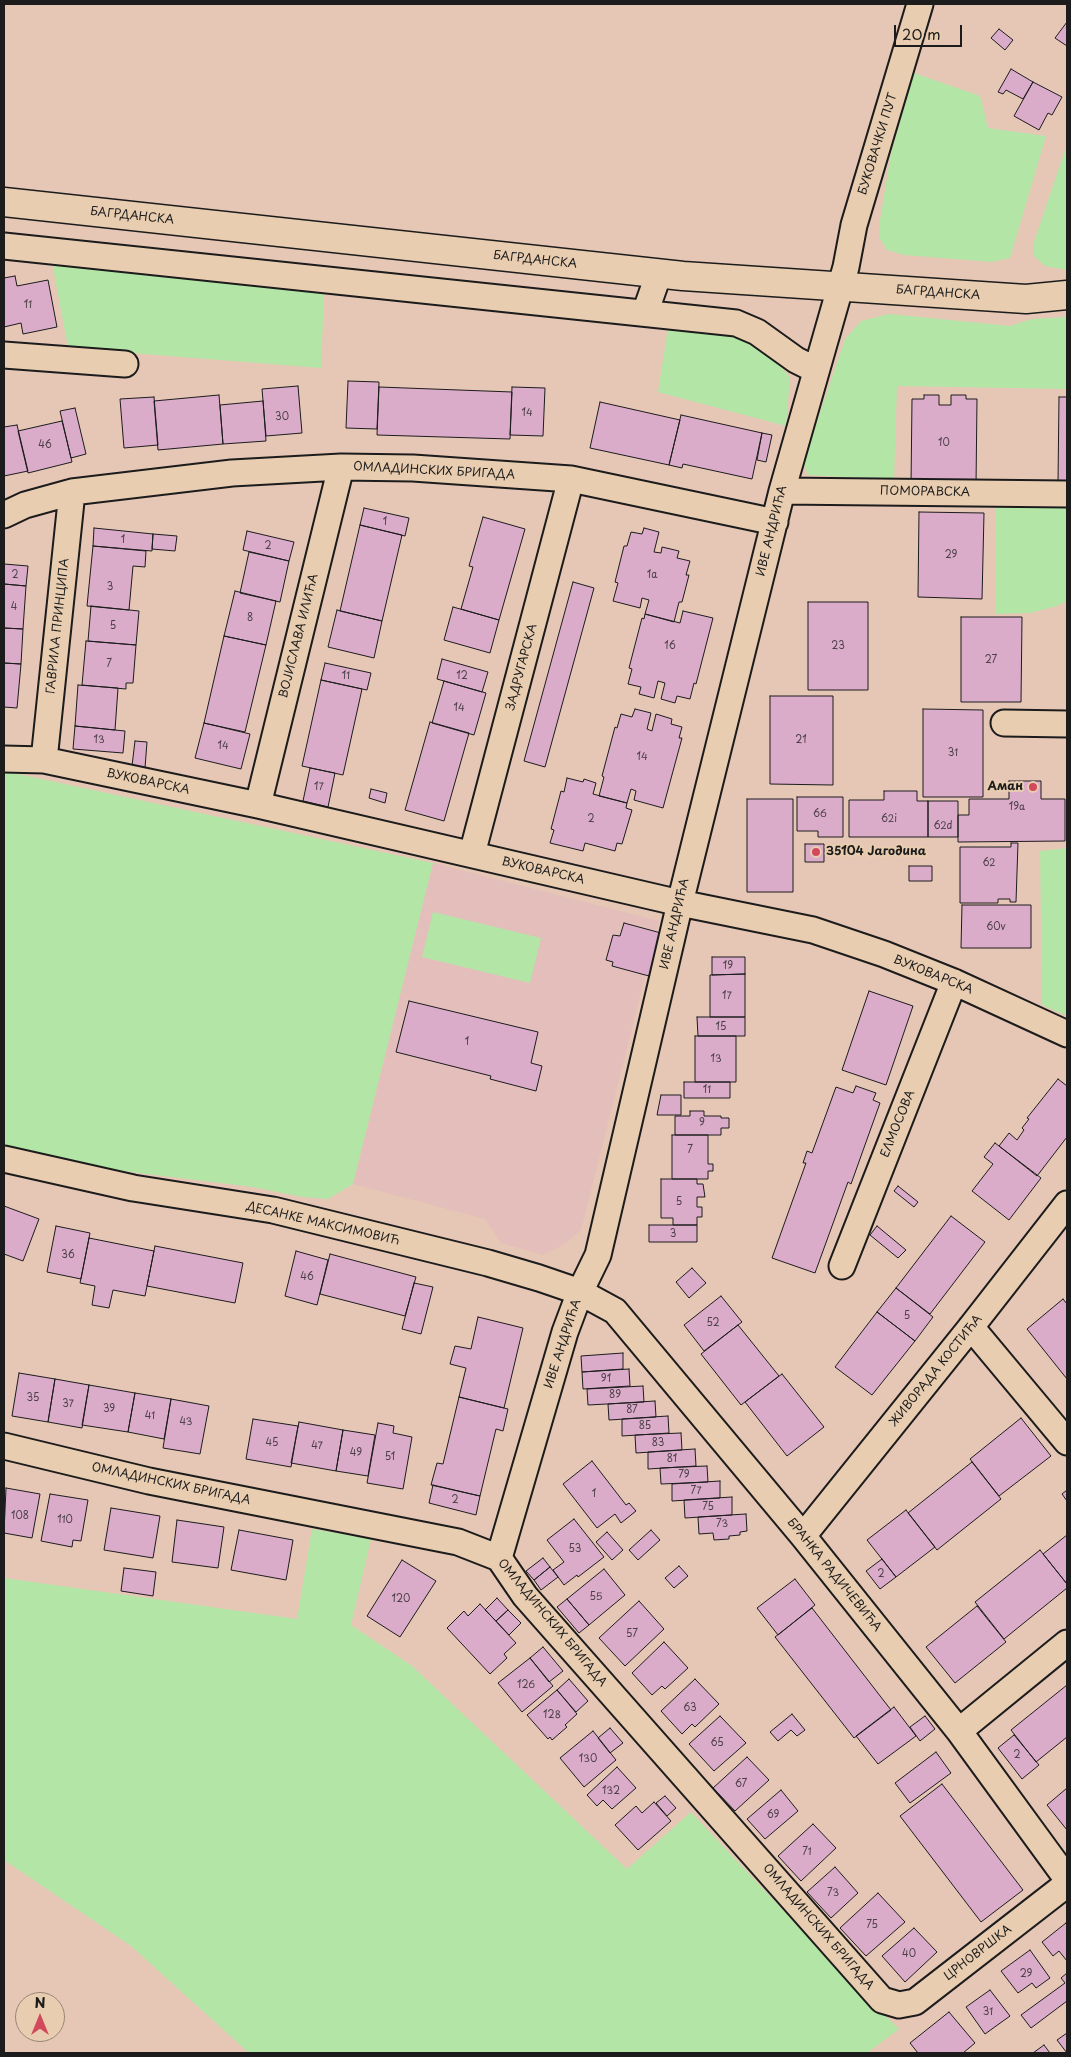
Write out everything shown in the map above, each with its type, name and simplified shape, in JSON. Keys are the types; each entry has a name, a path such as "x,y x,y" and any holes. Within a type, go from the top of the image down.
{"main road":[{"name":"БАГРДАНСКА","path":"4,202 659,273 1026,299 1067,295"}],"street":[{"name":"БУКОВАЧКИ ПУТ","path":"840,286 846,267 854,225 920,4"},
{"path":"4,246 736,323 758,332 796,360 816,370"},
{"path":"645,313 659,273"},
{"name":"ИВЕ АНДРИЋА","path":"499,1558 565,1332 580,1292 598,1255 680,903 782,491 840,286"},
{"path":"4,355 125,364"},
{"name":"ОМЛАДИНСКИХ БРИГАДА","path":"4,515 25,505 72,492 232,473 341,467 413,468 571,479 775,522"},
{"name":"ВОЈИСЛАВА ИЛИЋА","path":"258,805 341,467"},
{"name":"ЗАДРУГАРСКА","path":"472,854 571,479"},
{"name":"ПОМОРАВСКА","path":"782,491 1067,494"},
{"name":"ГАВРИЛА ПРИНЦИПА","path":"44,760 72,492"},
{"path":"1004,723 1067,724"},
{"name":"ВУКОВАРСКА","path":"4,759 44,760 258,805 680,903 813,930 884,954 954,982 1067,1034"},
{"name":"ЕЛМОСОВА","path":"842,1266 954,982"},
{"name":"ДЕСАНКЕ МАКСИМОВИЋ","path":"4,1159 133,1188 272,1210 488,1264 580,1292"},
{"name":"ЖИВОРАДА КОСТИЋА","path":"803,1536 1067,1204"},
{"name":"БРАНКА РАДИЧЕВИЋА","path":"580,1292 614,1312 803,1536 959,1731 1067,1878"},
{"path":"971,1327 1067,1442"},
{"name":"ОМЛАДИНСКИХ БРИГАДА","path":"4,1446 149,1481 458,1542 499,1558 532,1604 882,2000"},
{"path":"959,1731 1067,1643"},
{"name":"ЦРНОВРШКА","path":"882,2000 899,2005 915,2002 1067,1884"}],"shaded area":[{"path":"433,863 659,921 581,1230 563,1245 543,1255 501,1243 485,1219 353,1184"}],"green space":[{"path":"914,73 980,96 988,128 1046,136 1010,258 992,262 904,255 887,250 880,239 880,220 891,153"},
{"path":"1067,144 1067,270 1045,266 1034,256 1034,242"},
{"path":"51,257 324,294 321,368 68,348"},
{"path":"889,314 1010,326 1032,319 1067,317 1067,389 897,386 894,480 808,475 803,463 845,339 861,321"},
{"path":"668,328 739,338 759,349 782,368 790,377 786,426 658,392"},
{"path":"996,507 1067,507 1067,601 1057,606 1030,613 995,614"},
{"path":"4,771 433,863 353,1184 328,1199 302,1197 253,1187 33,1160 4,1145"},
{"path":"1067,848 1067,1016 1042,1005 1040,851"},
{"path":"433,912 541,938 530,983 422,957"},
{"path":"312,1529 371,1539 351,1625 412,1666 627,1869 691,1812 852,1984 899,2029 867,2053 249,2053 131,1946 4,1860 4,1578 297,1619"}],"building":[{"path":"1067,22 1067,46 1055,38"},
{"path":"999,29 1013,40 1005,50 991,38"},
{"path":"1011,69 1033,82 1023,99 1006,90 1003,94 998,92"},
{"path":"1033,82 1062,97 1052,115 1048,113 1039,130 1014,116"},
{"path":"15,276 17,286 48,280 57,327 23,334 21,323 4,327 4,278"},
{"path":"348,381 379,382 377,429 346,428"},
{"path":"298,386 302,433 266,436 262,389"},
{"path":"379,387 512,392 510,439 377,435"},
{"path":"512,387 545,388 543,436 510,435"},
{"path":"219,395 223,444 158,450 154,401"},
{"path":"924,395 939,395 939,405 951,405 951,395 966,395 966,399 977,399 976,486 911,486 912,399 924,399"},
{"path":"154,397 158,445 124,448 120,399"},
{"path":"1059,397 1067,397 1067,483 1058,483"},
{"path":"263,401 266,441 223,444 220,405"},
{"path":"600,402 680,420 669,465 590,448"},
{"path":"75,408 86,454 71,458 60,411"},
{"path":"681,415 762,433 752,479 683,464 682,468 669,465"},
{"path":"62,421 72,462 28,473 18,431"},
{"path":"17,425 28,471 4,476 4,427"},
{"path":"762,433 772,435 766,462 757,460"},
{"path":"364,508 409,518 405,536 360,525"},
{"path":"919,512 984,513 982,599 918,597"},
{"path":"483,517 525,529 499,620 461,609 473,567 469,566"},
{"path":"360,525 402,535 382,621 340,611"},
{"path":"94,528 153,534 152,551 93,546"},
{"path":"644,528 659,532 654,552 661,553 662,547 679,551 677,558 690,561 686,575 689,575 682,602 679,602 674,622 645,614 649,600 642,598 640,608 613,601 618,583 615,582 624,546 627,546 631,532 642,534"},
{"path":"247,531 294,542 289,561 243,550"},
{"path":"153,534 177,536 175,551 152,549"},
{"path":"93,546 146,551 145,567 133,566 129,610 87,606"},
{"path":"249,552 289,561 280,602 240,593"},
{"path":"4,564 28,566 26,586 4,584"},
{"path":"573,582 594,588 545,767 524,761"},
{"path":"4,584 26,586 23,629 4,628"},
{"path":"235,591 276,601 266,645 224,636"},
{"path":"808,602 868,602 868,690 808,690"},
{"path":"91,606 139,611 136,645 88,641"},
{"path":"453,607 499,620 490,653 444,640"},
{"path":"337,610 382,621 374,658 328,647"},
{"path":"683,611 713,618 696,684 694,683 690,699 677,696 675,703 661,699 665,683 658,681 654,698 639,694 641,687 628,684 632,669 629,668 642,618 644,619 645,614 680,623"},
{"path":"961,617 1022,617 1021,702 961,702"},
{"path":"4,628 23,629 21,664 4,663"},
{"path":"224,636 266,645 245,732 204,723"},
{"path":"86,641 136,645 133,683 126,683 126,689 82,685"},
{"path":"442,659 488,672 482,692 437,679"},
{"path":"4,663 21,664 17,708 4,707"},
{"path":"325,663 371,673 367,690 321,680"},
{"path":"321,680 362,689 343,775 302,766"},
{"path":"444,681 486,693 474,735 432,723"},
{"path":"78,685 118,688 115,730 75,726"},
{"path":"770,696 833,696 833,785 770,784"},
{"path":"635,709 651,713 647,729 652,731 656,714 672,719 671,724 682,727 679,738 682,738 663,808 634,800 636,791 631,789 627,803 599,796 604,777 602,776 615,727 617,728 621,714 632,717"},
{"path":"923,709 983,710 983,797 923,797"},
{"path":"430,722 469,733 444,821 405,810"},
{"path":"204,723 250,734 241,769 195,758"},
{"path":"75,726 125,731 123,753 73,749"},
{"path":"135,741 147,742 145,768 132,766"},
{"path":"310,768 335,773 328,807 303,801"},
{"path":"567,778 583,782 584,779 596,783 593,794 627,803 626,808 632,810 622,844 617,843 615,851 585,843 583,851 550,843 554,830 551,829 561,791 564,792"},
{"path":"1009,781 1041,781 1041,799 1065,799 1065,841 958,842 958,815 969,815 969,799 1009,799"},
{"path":"371,789 387,793 385,803 369,798"},
{"path":"884,791 917,791 917,801 928,801 928,837 849,837 849,800 884,800"},
{"path":"797,797 843,797 843,837 818,837 818,831 797,831"},
{"path":"747,799 793,799 793,892 747,892"},
{"path":"928,801 958,801 958,837 928,837"},
{"path":"1011,843 1018,843 1016,902 1010,902 1010,899 998,899 998,903 960,903 960,847 1011,847"},
{"path":"805,844 824,844 824,862 805,862"},
{"path":"909,866 932,866 932,881 909,881"},
{"path":"962,905 1031,905 1031,948 961,948"},
{"path":"624,923 661,933 649,976 612,966 613,962 606,960 613,935 620,936"},
{"path":"712,957 745,957 745,974 712,975"},
{"path":"745,974 745,1017 710,1017 710,975"},
{"path":"869,991 913,1006 886,1085 842,1070"},
{"path":"409,1001 538,1032 531,1063 542,1066 536,1091 490,1079 491,1076 396,1052"},
{"path":"697,1017 745,1017 745,1036 698,1036"},
{"path":"695,1036 736,1036 736,1082 695,1082"},
{"path":"1058,1079 1067,1086 1067,1137 1037,1176 999,1146 1009,1133 1017,1140 1024,1130 1022,1128 1029,1119 1027,1118"},
{"path":"684,1082 730,1082 730,1098 684,1098"},
{"path":"856,1086 876,1093 873,1100 880,1103 851,1184 848,1182 815,1273 772,1258 806,1163 803,1163 807,1151 812,1153 836,1087 853,1093"},
{"path":"661,1095 681,1095 681,1115 657,1115"},
{"path":"690,1111 704,1111 704,1116 729,1118 729,1128 721,1128 721,1135 675,1135 675,1116 690,1116"},
{"path":"672,1135 708,1135 708,1164 713,1164 713,1171 708,1171 708,1179 672,1179"},
{"path":"995,1143 1041,1178 1009,1220 972,1191 993,1164 984,1157"},
{"path":"661,1179 697,1179 697,1184 703,1184 705,1197 697,1197 697,1207 702,1207 702,1217 697,1217 697,1225 673,1225 673,1218 661,1218"},
{"path":"898,1186 918,1202 914,1207 894,1191"},
{"path":"4,1206 39,1219 23,1261 4,1254"},
{"path":"951,1216 985,1242 930,1314 896,1288"},
{"path":"649,1225 697,1225 697,1242 649,1242"},
{"path":"56,1226 90,1233 81,1279 47,1272"},
{"path":"877,1226 906,1250 898,1258 870,1235"},
{"path":"89,1238 154,1251 145,1296 113,1290 109,1308 92,1305 95,1286 80,1283"},
{"path":"155,1246 243,1263 235,1303 147,1286"},
{"path":"296,1251 328,1260 317,1305 285,1296"},
{"path":"330,1254 416,1277 405,1316 320,1294"},
{"path":"692,1268 706,1283 689,1298 676,1282"},
{"path":"414,1283 433,1287 421,1334 402,1329"},
{"path":"896,1288 933,1317 915,1341 877,1312"},
{"path":"721,1296 742,1322 704,1351 684,1325"},
{"path":"1063,1299 1067,1304 1067,1379 1027,1329"},
{"path":"877,1312 915,1341 872,1395 835,1367"},
{"path":"478,1317 523,1328 504,1408 459,1397 466,1368 450,1364 455,1346 471,1349"},
{"path":"738,1325 779,1376 741,1405 701,1354"},
{"path":"623,1353 623,1369 582,1372 581,1356"},
{"path":"629,1369 630,1386 583,1389 582,1372"},
{"path":"19,1373 55,1379 48,1422 12,1416"},
{"path":"782,1374 824,1427 787,1456 745,1402"},
{"path":"55,1379 89,1385 82,1428 48,1422"},
{"path":"89,1385 135,1393 128,1432 82,1425"},
{"path":"643,1386 644,1402 588,1405 587,1389"},
{"path":"135,1393 171,1399 164,1439 128,1432"},
{"path":"459,1397 508,1409 503,1431 496,1429 480,1496 431,1485 437,1463 443,1464"},
{"path":"171,1399 209,1406 200,1454 163,1448"},
{"path":"655,1401 656,1417 609,1420 608,1404"},
{"path":"668,1416 669,1433 622,1436 622,1419"},
{"path":"1021,1418 1051,1456 999,1496 970,1459"},
{"path":"253,1419 298,1426 291,1467 246,1459"},
{"path":"299,1422 343,1430 336,1471 291,1463"},
{"path":"378,1423 394,1426 393,1433 412,1437 403,1489 367,1483"},
{"path":"343,1430 375,1435 368,1476 336,1471"},
{"path":"681,1433 682,1450 636,1453 635,1435"},
{"path":"695,1449 696,1466 648,1469 648,1452"},
{"path":"592,1461 626,1505 629,1503 636,1511 621,1523 615,1514 597,1528 563,1484"},
{"path":"972,1462 1001,1499 937,1550 908,1513"},
{"path":"707,1466 708,1482 661,1484 660,1468"},
{"path":"720,1481 720,1498 672,1501 672,1484"},
{"path":"433,1485 480,1496 476,1515 429,1503"},
{"path":"6,1488 40,1494 32,1538 4,1533"},
{"path":"1067,1490 1067,1501 1062,1494"},
{"path":"50,1494 88,1500 81,1541 73,1540 72,1547 41,1541"},
{"path":"732,1497 732,1515 685,1518 684,1500"},
{"path":"111,1508 160,1516 153,1558 104,1550"},
{"path":"906,1510 935,1547 896,1577 867,1540"},
{"path":"746,1514 747,1531 740,1532 740,1535 729,1536 729,1539 714,1540 713,1533 699,1534 698,1517"},
{"path":"574,1519 604,1557 564,1585 553,1570 564,1562 547,1540"},
{"path":"177,1520 224,1527 218,1568 172,1562"},
{"path":"239,1530 293,1540 286,1580 231,1570"},
{"path":"651,1530 660,1540 638,1560 629,1550"},
{"path":"607,1532 623,1550 612,1560 596,1542"},
{"path":"1067,1535 1067,1584 1043,1554"},
{"path":"1040,1550 1067,1584 1067,1588 1004,1639 975,1602"},
{"path":"543,1558 550,1567 534,1580 526,1571"},
{"path":"882,1559 896,1577 880,1589 866,1571"},
{"path":"402,1560 436,1581 400,1637 367,1616"},
{"path":"679,1566 688,1576 674,1588 665,1578"},
{"path":"550,1567 558,1577 541,1590 534,1580"},
{"path":"124,1568 156,1572 153,1596 121,1591"},
{"path":"604,1569 625,1595 589,1625 567,1599"},
{"path":"795,1579 815,1605 778,1635 757,1608"},
{"path":"497,1598 508,1610 496,1621 485,1610"},
{"path":"567,1599 589,1625 579,1633 557,1607"},
{"path":"639,1601 664,1629 625,1666 599,1638"},
{"path":"480,1604 516,1643 504,1654 507,1658 490,1674 447,1628 464,1611 468,1616"},
{"path":"977,1606 1006,1642 955,1683 926,1647"},
{"path":"812,1608 891,1710 854,1738 775,1637"},
{"path":"508,1610 521,1623 509,1635 496,1621"},
{"path":"664,1642 688,1668 665,1689 662,1686 652,1695 632,1673"},
{"path":"543,1647 563,1671 549,1682 530,1658"},
{"path":"530,1658 553,1686 522,1712 498,1683"},
{"path":"569,1679 588,1701 576,1712 557,1690"},
{"path":"695,1679 719,1704 695,1727 692,1724 682,1734 661,1711"},
{"path":"1067,1685 1067,1737 1036,1762 1011,1730"},
{"path":"557,1690 577,1714 565,1725 567,1727 552,1740 550,1737 548,1739 527,1715"},
{"path":"894,1707 916,1736 878,1764 856,1736"},
{"path":"792,1714 805,1730 797,1736 791,1730 778,1741 770,1732"},
{"path":"720,1716 746,1743 714,1771 689,1744"},
{"path":"925,1716 935,1729 920,1741 910,1727"},
{"path":"610,1728 623,1743 610,1753 598,1738"},
{"path":"593,1731 616,1760 584,1787 560,1758"},
{"path":"1014,1735 1039,1765 1022,1779 998,1748"},
{"path":"936,1752 951,1773 910,1803 895,1783"},
{"path":"747,1757 769,1780 735,1811 713,1788"},
{"path":"617,1767 636,1788 612,1809 603,1800 597,1806 587,1795"},
{"path":"942,1784 1023,1890 981,1922 900,1816"},
{"path":"1067,1788 1067,1830 1047,1805"},
{"path":"781,1790 798,1811 765,1839 747,1819"},
{"path":"665,1796 676,1808 667,1816 656,1803"},
{"path":"654,1802 671,1821 638,1850 615,1825 636,1806 642,1813"},
{"path":"813,1824 836,1848 801,1881 778,1856"},
{"path":"835,1867 858,1893 831,1918 807,1892"},
{"path":"878,1893 905,1922 866,1956 840,1928"},
{"path":"1066,1923 1067,1961 1059,1951 1053,1956 1042,1942"},
{"path":"914,1928 937,1952 905,1982 882,1956"},
{"path":"1030,1950 1050,1978 1036,1988 1032,1983 1018,1993 1001,1971"},
{"path":"1067,1973 1067,2001 1031,2028 1021,2015 1065,1983 1061,1978"},
{"path":"990,1990 1010,2016 985,2034 966,2007"},
{"path":"949,2012 975,2043 963,2053 918,2053 910,2043"},
{"path":"1067,2033 1067,2053 1057,2040"},
{"path":"1044,2045 1050,2053 1033,2053"}],"place":[{"name":"Аман","path":"1033,787"},
{"name":"35104 Јагодина","path":"816,852"}]}
